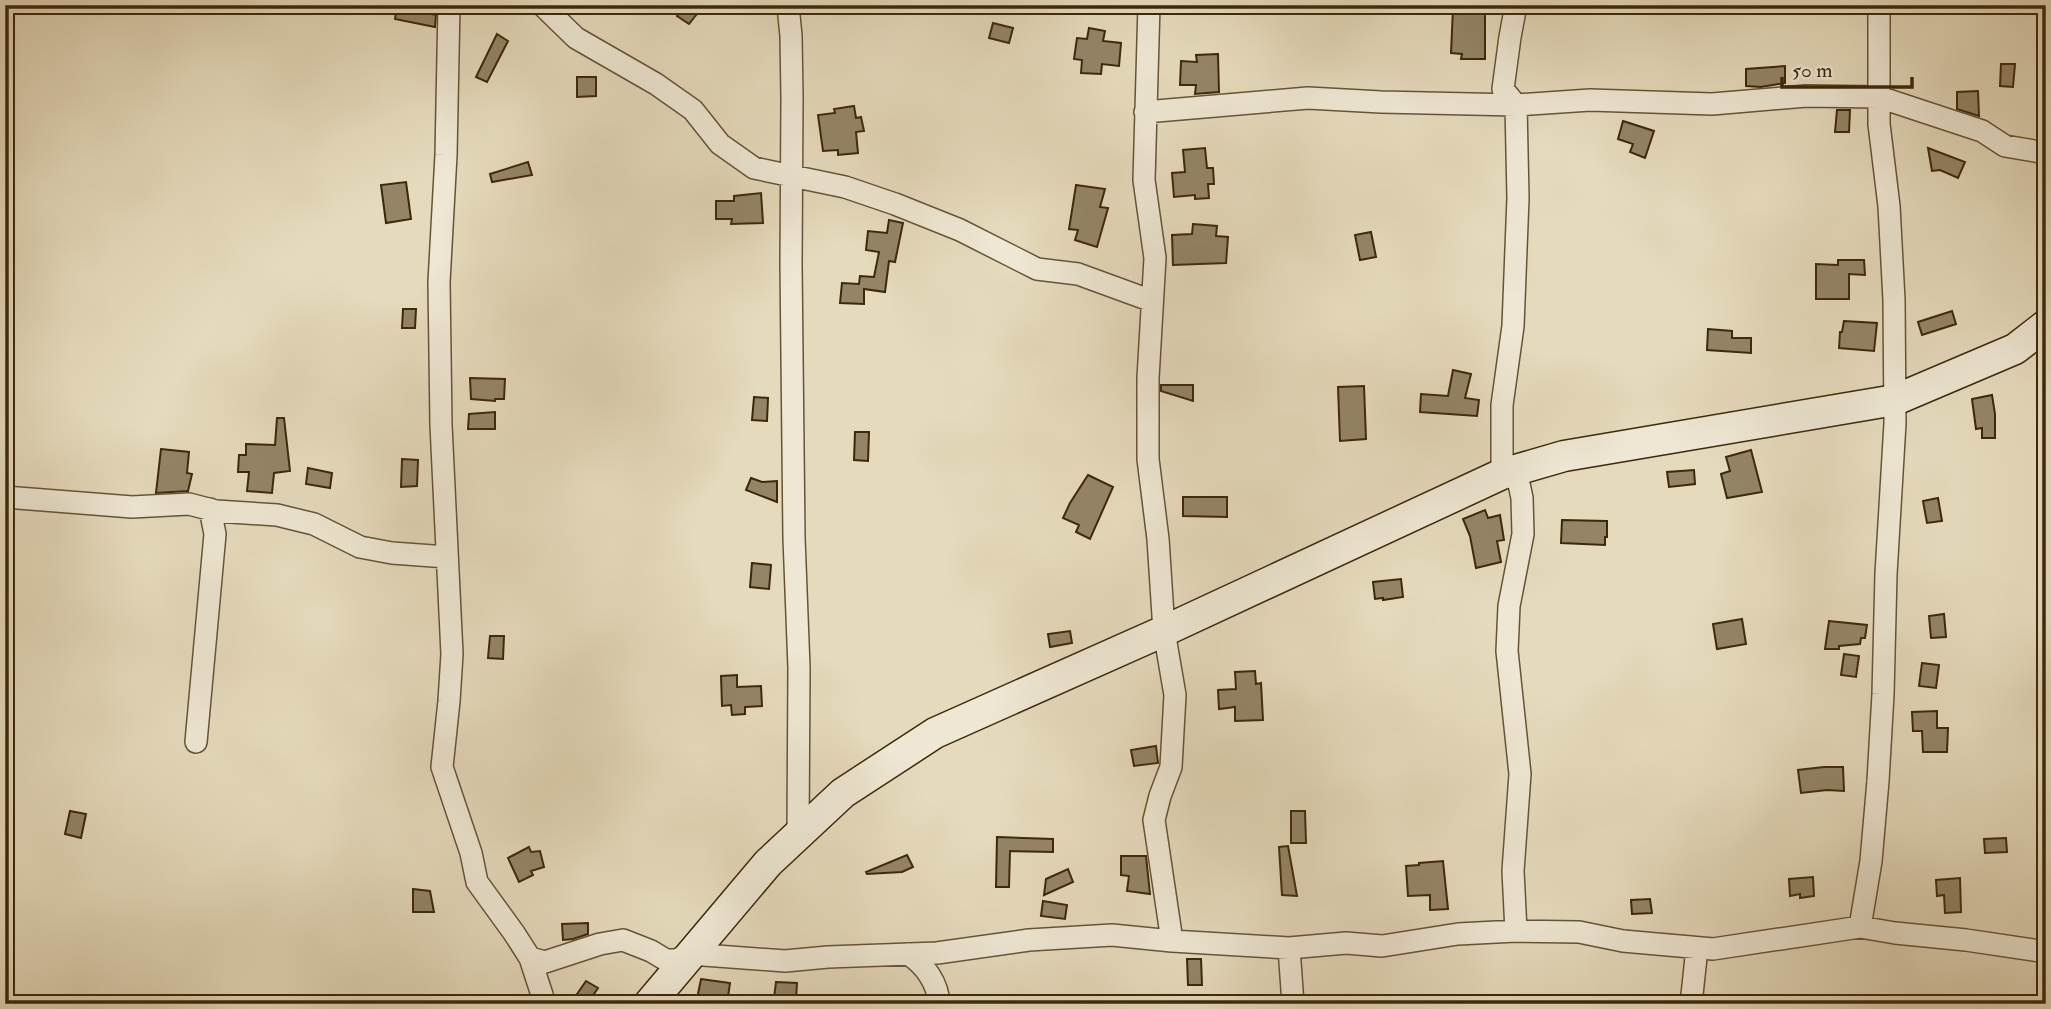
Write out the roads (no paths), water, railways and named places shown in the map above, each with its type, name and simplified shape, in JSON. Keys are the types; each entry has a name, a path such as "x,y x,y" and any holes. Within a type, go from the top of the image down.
{"street":[{"path":"449,5 446,155 439,282 441,425 452,654 442,767 471,853 477,882 530,958 545,1004"},
{"path":"542,5 576,38 656,84 692,110 720,144 754,167 845,187 960,230 1037,269 1078,274 1152,301"},
{"path":"789,5 792,48 794,538 799,668 798,835"},
{"path":"1149,5 1144,180 1154,258 1148,378 1148,459 1158,540 1164,631 1175,695 1171,767 1154,820 1172,941"},
{"path":"1516,5 1503,89 1516,105 1518,198 1513,326 1502,405 1509,472 1522,498 1523,534 1509,606 1507,651 1520,774 1513,871 1516,931"},
{"path":"1860,927 1871,861 1878,781 1895,400 1894,286 1889,206 1879,124 1879,5"},
{"path":"1145,113 1308,98 1516,105 1590,100 1712,104 1806,96 1879,97 1982,131 2006,146 2046,153"},
{"path":"649,1004 768,863 843,793 935,733 1509,472 1563,456 1895,400 2015,349 2046,325"},
{"path":"5,497 132,507 189,504 220,510 277,515 314,524 360,547 392,553 447,557"},
{"path":"196,741 215,534 220,510"},
{"path":"530,958 545,962 600,944 623,940 666,960 676,960 690,954 785,961 937,953 1029,940 1112,935 1289,948 1346,943 1382,946 1458,934 1516,931 1579,932 1623,941 1713,949 1860,927 2046,952"},
{"path":"1289,948 1293,1004"},
{"path":"1691,1004 1697,948"},
{"path":"908,954 919,961 929,975 938,991 939,1004"}]}
